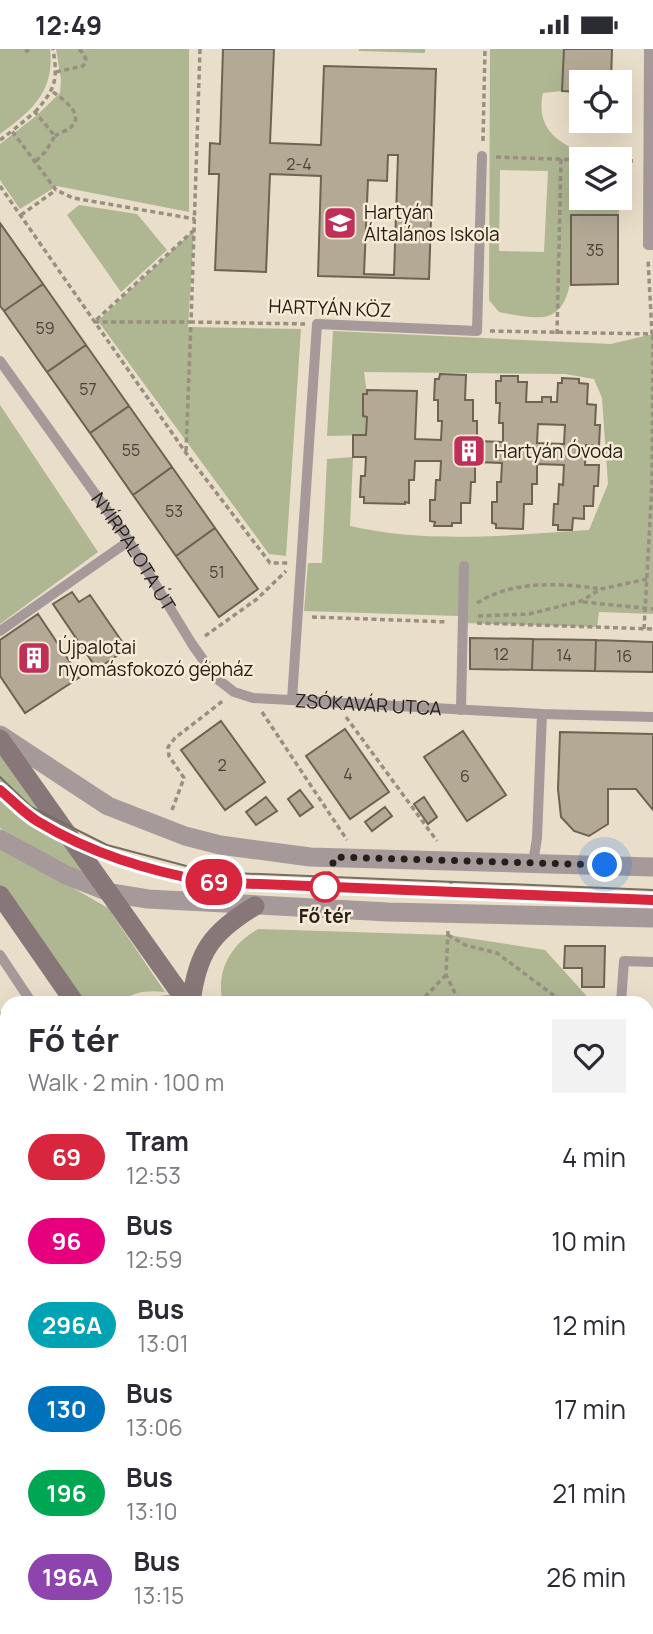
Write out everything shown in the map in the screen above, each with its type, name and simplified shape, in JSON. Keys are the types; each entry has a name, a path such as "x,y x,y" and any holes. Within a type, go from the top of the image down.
{"main road":[{"path":"0,737 184,996"},
{"path":"0,895 70,996"},
{"path":"190,996 203,953 230,921 255,906"}],"street":[{"path":"0,737 108,806 185,836 220,845 310,857 653,867"},
{"path":"0,839 66,875 111,893 148,899 449,914 653,918"}],"lane":[{"path":"649,49 650,245"},
{"path":"477,331 482,156"},
{"name":"HARTYÁN KÖZ","path":"317,324 477,331"},
{"name":"ZSÓKAVÁR UTCA","path":"317,324 292,700 542,714 653,717"},
{"name":"NYÍRPALOTA ÚT","path":"0,361 129,541 216,678 234,692 253,698 292,700"},
{"path":"0,631 129,541"},
{"path":"461,710 464,566"},
{"path":"533,863 538,816 542,714"},
{"path":"0,955 27,996"},
{"path":"622,996 624,961 653,962"}],"path":[{"path":"0,140 35,112 53,92 56,72 53,49"},
{"path":"56,72 83,66 86,60 79,49"},
{"path":"186,453 200,49"},
{"path":"485,49 482,156 569,159"},
{"path":"36,161 55,136 75,122 75,114 69,103 53,92"},
{"path":"35,112 55,136"},
{"path":"12,131 57,190 73,198 195,219"},
{"path":"557,334 561,159"},
{"path":"0,186 186,453 270,563 296,562 257,599 192,644"},
{"path":"21,215 57,190"},
{"path":"94,321 194,230"},
{"path":"644,629 652,484 650,245"},
{"name":"HARTYÁN KÖZ","path":"94,321 317,324"},
{"path":"477,331 652,334"},
{"path":"463,613 485,598 527,586 556,584 601,589 647,579"},
{"path":"463,613 481,616 529,614 581,601 601,589"},
{"path":"581,601 653,609"},
{"path":"170,814 184,778 169,756 168,747 175,738 234,692"},
{"path":"253,698 359,858"},
{"path":"335,701 452,861"},
{"path":"448,935 465,945 497,953 555,996"},
{"path":"426,996 446,975"}],"green space":[{"path":"0,49 50,49 51,64 49,77 39,99 0,134"},
{"path":"56,49 189,49 189,212 57,186 20,209 0,180 0,144 60,93 61,80"},
{"path":"425,49 425,53 359,51"},
{"path":"490,49 564,49 562,91 543,93 541,107 548,129 570,147 569,210 619,210 618,215 571,215 572,271 565,300 558,310 543,317 499,312 489,300","holes":["500,170 548,171 544,252 499,251"]},
{"path":"79,205 137,214 167,250 121,292 67,215"},
{"path":"194,230 188,327 301,329 286,556 269,554 98,321"},
{"path":"333,331 611,344 653,334 653,614 599,612 597,627 463,623 458,616 304,611 308,563 322,563 327,459 353,457 350,526 410,535 470,537 589,530 608,484 602,398 594,379 565,374 364,372 367,394 363,395 363,416 367,417 366,435 327,436"},
{"path":"0,405 98,552 0,624"},
{"path":"0,755 87,878 0,828"},
{"path":"0,846 108,908 165,992 141,992 130,996 77,996 0,886"},
{"name":"Fő tér","path":"258,929 448,935 545,950 587,996 222,996 223,969 233,951 248,935"}],"building":[{"path":"223,49 274,49 270,143 321,145 324,66 436,69 429,279 318,276 321,176 270,174 266,272 215,270 219,174 209,174 210,143 220,144","holes":["388,155 398,155 394,275 364,274 368,180 387,181"]},
{"path":"564,49 612,49 611,70 569,70 569,91 562,91"},
{"path":"571,215 618,215 618,284 571,285"},
{"path":"0,223 43,284 4,311 0,306"},
{"path":"43,284 86,345 47,372 4,311"},
{"path":"86,345 129,406 90,433 47,372"},
{"name":"Hartyán Óvoda","path":"440,374 466,375 465,400 473,400 477,441 503,442 503,423 499,423 500,403 496,403 496,381 501,381 501,376 518,376 518,382 527,382 526,402 542,402 542,397 551,397 551,402 557,402 558,383 562,383 562,378 579,379 579,383 588,384 587,404 596,405 595,425 600,425 599,446 586,445 585,465 599,465 593,506 584,506 584,519 573,518 572,530 558,530 558,525 553,525 554,504 558,504 559,484 563,485 564,465 537,464 537,484 532,484 532,504 524,504 523,529 496,528 496,524 492,523 492,502 497,502 497,482 501,482 502,463 475,462 475,482 471,482 470,503 461,503 461,523 452,523 452,526 434,526 435,522 430,521 430,500 435,500 441,461 415,461 414,480 409,480 409,503 364,503 364,497 360,497 361,476 365,476 366,457 353,457 353,435 366,435 367,417 363,416 363,394 367,394 367,390 417,391 415,439 441,440 442,421 438,421 438,400 434,400 435,379 439,379","holes":["538,424 565,425 564,444 537,443"]},
{"path":"129,406 172,467 133,495 90,433"},
{"path":"172,467 215,528 176,556 133,495"},
{"path":"215,528 258,589 219,617 176,556"},
{"path":"72,592 79,602 90,595 127,649 97,669 53,604"},
{"name":"Újpalotai nyomásfokozó gépház","path":"38,614 80,677 25,713 0,676 0,640"},
{"path":"470,638 533,639 532,670 470,669"},
{"path":"533,639 596,640 595,671 532,670"},
{"path":"596,640 653,642 653,672 595,671"},
{"path":"221,721 265,782 225,810 181,750"},
{"path":"345,729 389,792 350,819 306,756"},
{"path":"463,731 506,795 467,821 424,757"},
{"path":"560,732 653,734 653,810 636,789 608,789 608,824 589,836 574,831 561,817 558,789"},
{"path":"300,790 313,807 300,816 288,799"},
{"path":"266,797 277,811 256,825 246,812"},
{"path":"424,797 437,817 428,824 414,804"},
{"path":"385,807 392,816 372,831 365,822"},
{"path":"565,946 605,946 604,987 582,987 582,968 564,968"}],"tram line":[{"path":"0,777 31,807 107,845 209,872 653,890"},
{"name":"69","path":"0,790 35,820 102,854 152,871 209,882 653,900"},
{"path":"97,852 152,871 198,880"}],"place":[{"name":"Hartyán Általános Iskola","path":"340,223"},
{"name":"Hartyán Óvoda","path":"469,451"},
{"name":"Újpalotai nyomásfokozó gépház","path":"34,658"},
{"name":"Fő tér","path":"325,887"}],"route":[{"path":"325,887 335,857 605,865"}]}
